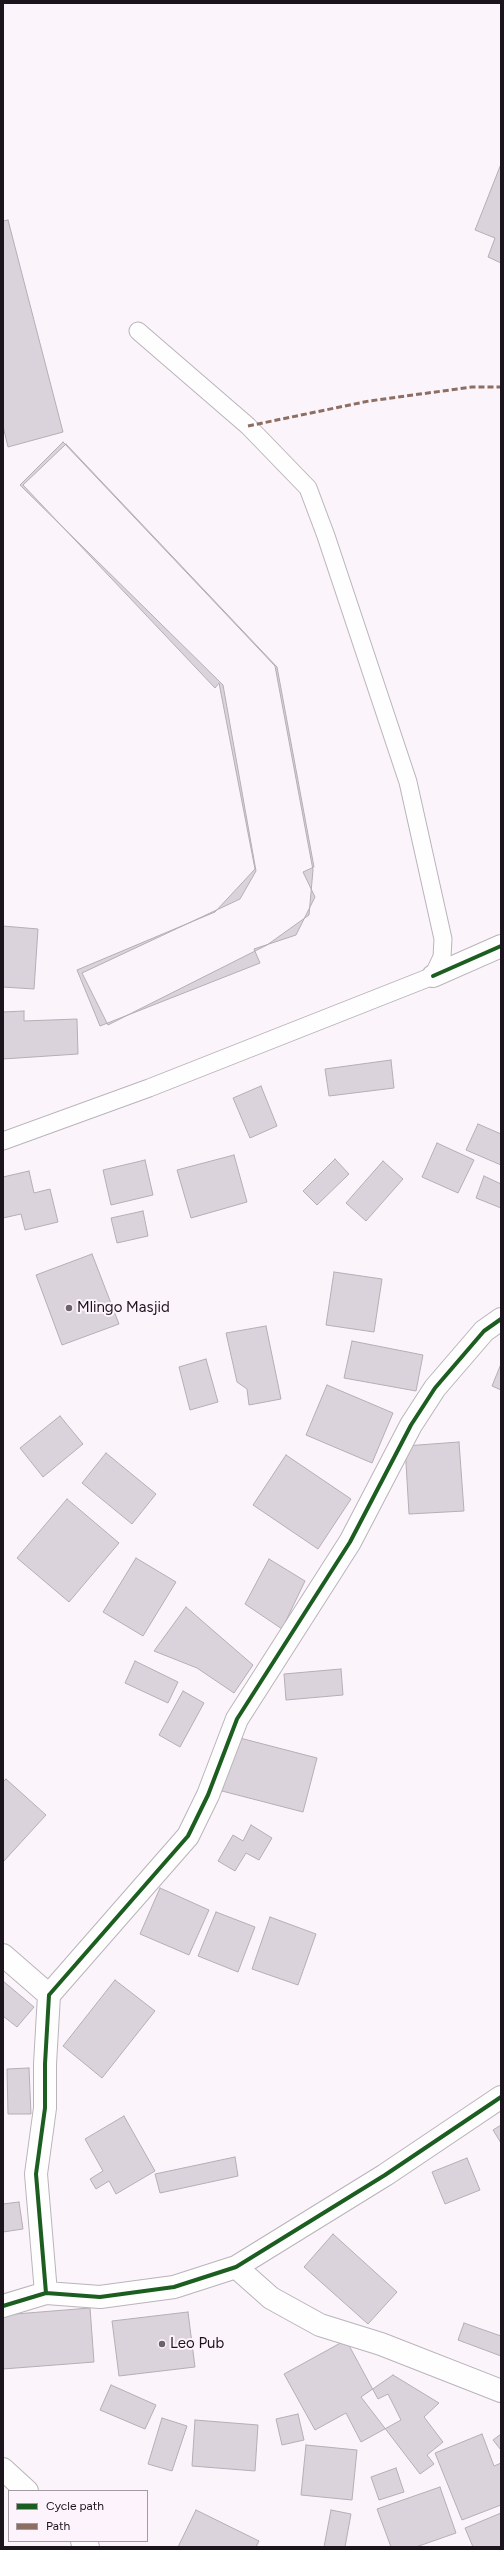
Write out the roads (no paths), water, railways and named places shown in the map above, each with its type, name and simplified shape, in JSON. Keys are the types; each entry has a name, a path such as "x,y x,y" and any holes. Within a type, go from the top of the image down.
{"street":[{"path":"433,976 501,946"},
{"path":"46,2293 36,2174 45,2108 44,2064 49,1996 188,1836 208,1794 236,1719 350,1542 411,1425 434,1388 484,1331 501,1319"},
{"path":"3,1955 49,1996"},
{"path":"3,2306 46,2293 100,2297 174,2287 236,2267 385,2175 501,2097"},
{"path":"236,2267 271,2298 320,2325 381,2344 501,2391"},
{"path":"3,2469 26,2490"}],"lane":[{"path":"3,1141 156,1085 433,976 442,958 443,939 408,782 326,536 308,488 248,426 138,331"}],"place":[{"name":"Mlingo Masjid","path":"69,1308"},
{"name":"Leo Pub","path":"162,2344"}]}
